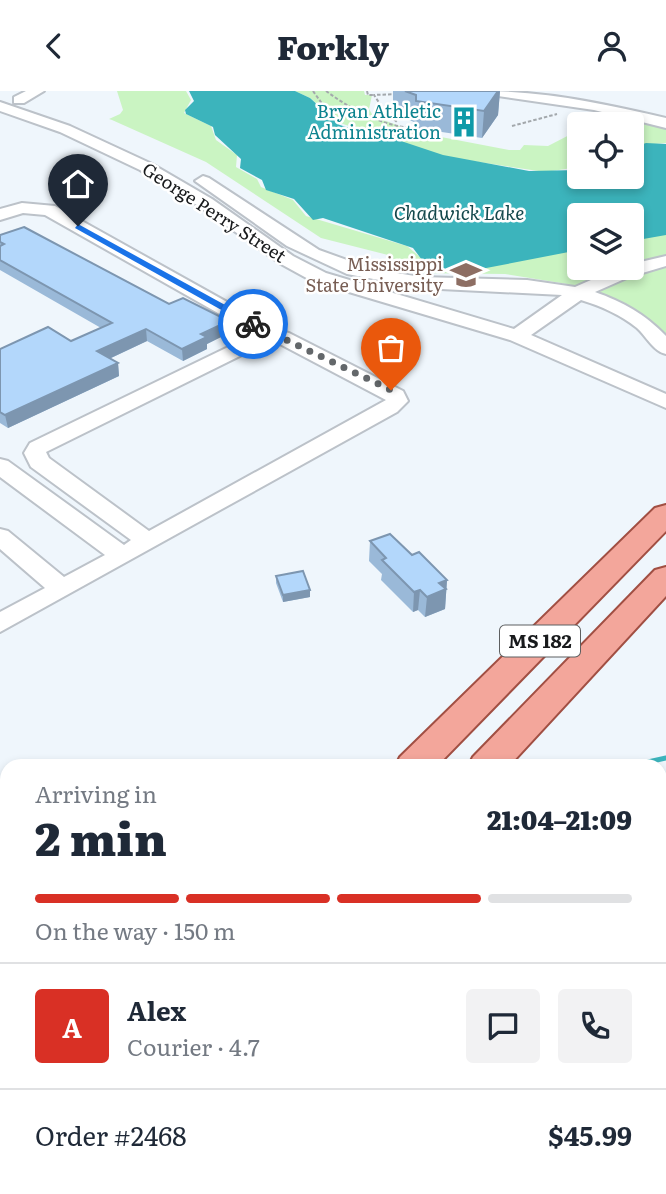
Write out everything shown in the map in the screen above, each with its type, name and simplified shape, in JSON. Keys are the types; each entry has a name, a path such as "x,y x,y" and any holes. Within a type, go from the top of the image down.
{"main road":[{"name":"MS 182","path":"421,759 666,514"},
{"name":"MS 182","path":"494,759 666,577"}],"street":[{"path":"19,100 37,91"},
{"path":"491,91 594,106 666,123"},
{"name":"George Perry Street","path":"0,93 118,137 154,154 221,191 303,249 335,264 414,282 518,283 575,293 630,314 655,333 666,348"},
{"name":"George Perry Street","path":"0,106 76,134 156,172 288,260 319,277 517,336 666,402"},
{"path":"517,336 575,293 619,273 666,261"},
{"path":"0,624 148,541 310,449 390,408 397,401 396,395 282,337 263,337 46,444 35,453 39,463 148,541"},
{"path":"0,466 122,555"},
{"path":"0,536 62,589"}],"lane":[{"path":"0,215 22,208 49,210 275,337"}],"path":[{"path":"313,91 323,104"},
{"path":"326,91 355,110 406,127 421,129"},
{"path":"367,91 368,95 402,94"},
{"path":"374,95 390,118 406,127"}],"green space":[{"path":"117,91 186,91 191,100 184,113 211,126 216,140 237,155 236,167 257,179 261,187 293,200 306,216 407,246 426,262 567,250 567,280 644,280 644,238 666,234 666,336 659,327 627,307 567,284 505,274 414,273 388,255 321,238 206,162 109,119 123,110"},
{"path":"295,91 364,91 365,95 372,95 369,109 373,116 415,132 509,150 520,150 524,145 548,146 567,136 567,169 545,172 439,156 340,123 310,98"},
{"path":"644,121 666,127 666,143 644,145"}],"water":[{"name":"Chadwick Lake","path":"189,91 295,91 310,98 340,125 358,131 380,134 443,155 529,171 567,170 567,189 644,189 644,144 666,144 666,235 644,239 644,203 567,203 567,252 481,269 442,270 425,264 413,248 323,218 313,220 294,199 266,190 262,180 240,168 241,159 215,135 213,127 186,114 185,110 194,101"}],"building":[{"path":"405,91 498,91 484,111 416,101 416,95"},
{"path":"24,227 169,304 183,298 229,321 201,334 207,337 182,349 146,329 97,351 118,363 5,415 0,412 0,349 48,327 71,341 112,323 0,260 0,246 4,244 0,242 0,235"},
{"path":"390,534 412,555 419,552 447,580 439,583 446,589 427,597 420,590 414,592 382,560 386,558 370,541"},
{"path":"303,571 310,590 283,595 276,576"}],"waterway":[{"path":"662,759 666,758"}],"way so far":[{"path":"253,324 275,337 282,337 391,390"}],"place":[{"name":"Bryan Athletic Administration","path":"464,122"},
{"name":"Mississippi State University","path":"466,275"}],"route":[{"path":"78,226 253,324"}]}
